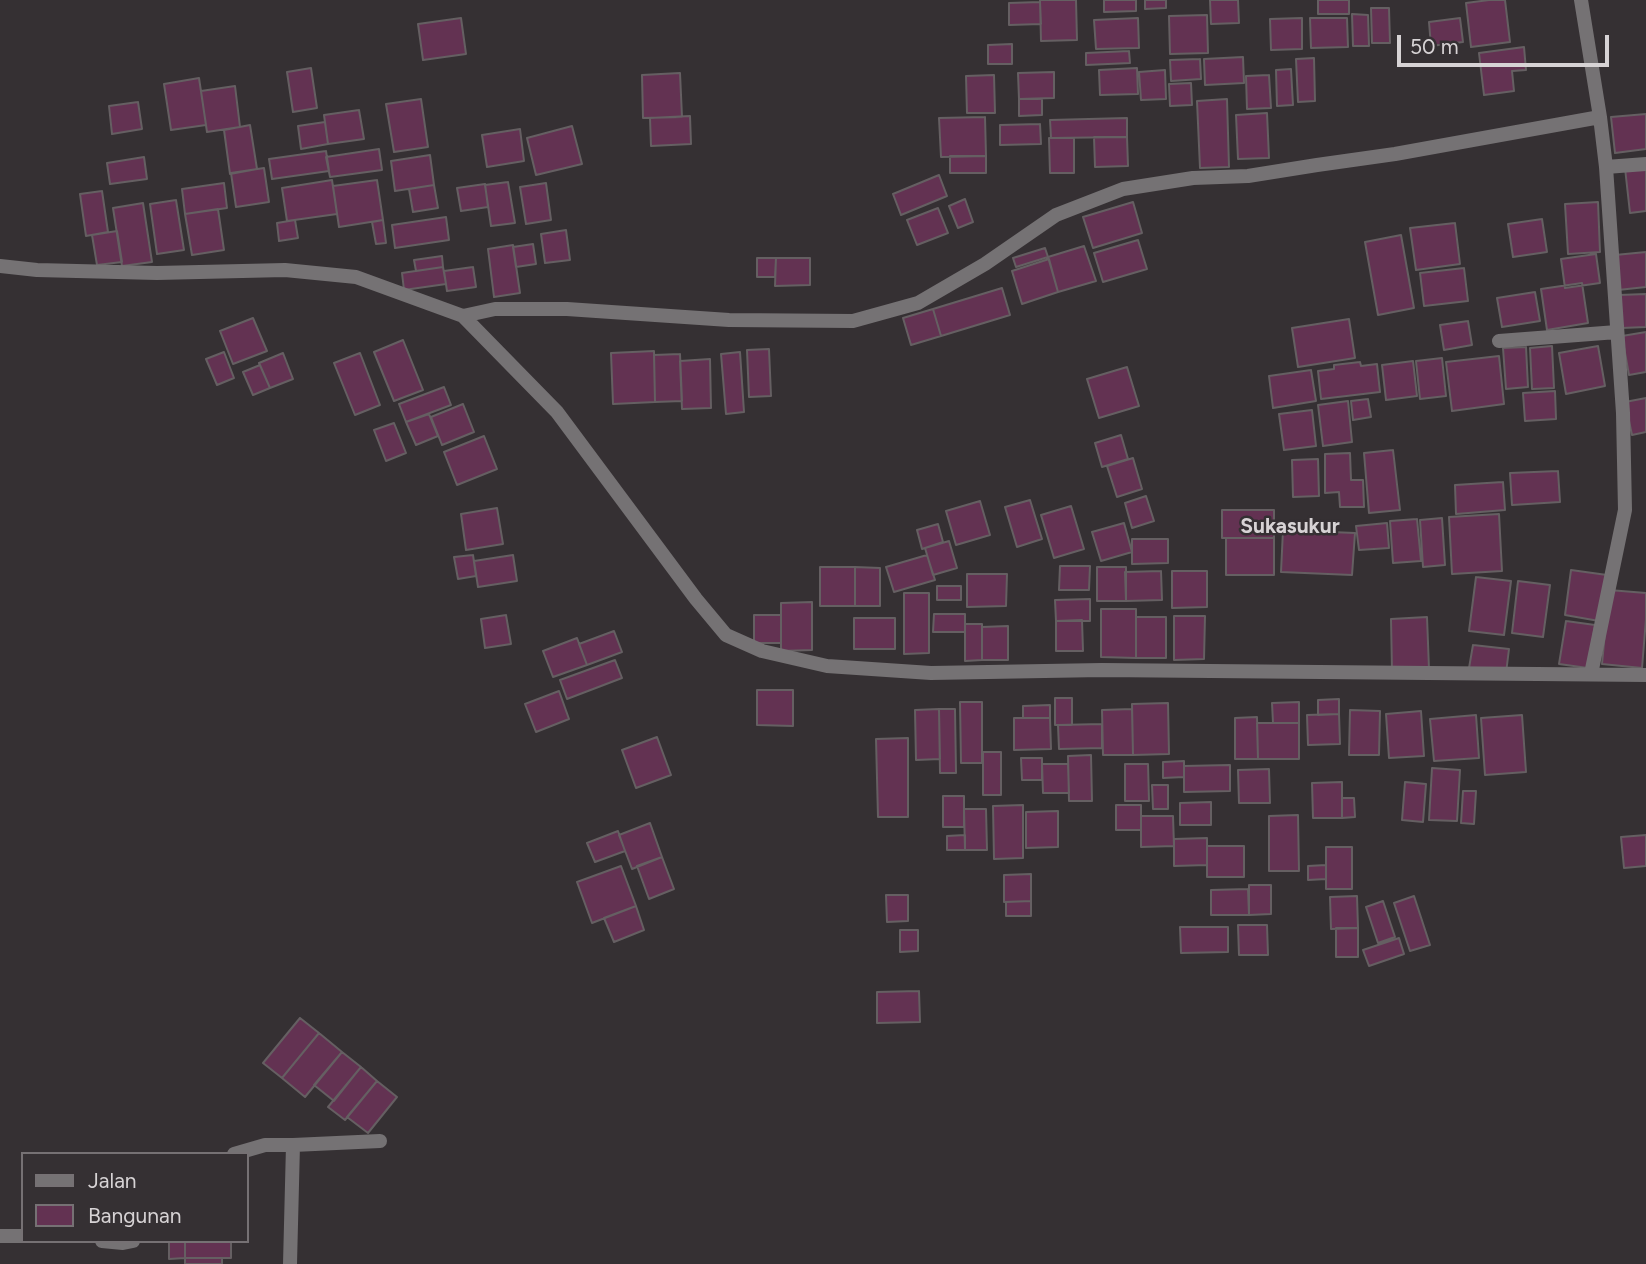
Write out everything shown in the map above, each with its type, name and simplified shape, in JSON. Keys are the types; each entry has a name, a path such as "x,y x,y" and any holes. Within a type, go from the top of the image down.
{"street":[{"path":"1581,0 1606,167 1623,413 1625,510 1591,674"},
{"path":"464,316 495,309 567,309 729,320 853,321 918,303 985,264 1056,215 1123,189 1193,178 1262,174 1600,117"},
{"path":"1606,167 1646,164"},
{"path":"0,266 37,270 157,273 285,270 356,277 464,316 557,412 696,600 726,635 762,651 827,666 931,673 1102,670 1646,675"},
{"path":"1499,341 1618,332"},
{"path":"241,1152 265,1145 380,1141"},
{"path":"290,1264 293,1144"},
{"path":"0,1236 21,1236"}],"building":[{"path":"1040,0 1076,0 1077,40 1041,41"},
{"path":"1104,0 1136,0 1136,11 1104,12"},
{"path":"1145,0 1166,0 1166,8 1145,9"},
{"path":"1210,0 1238,0 1239,23 1211,24"},
{"path":"1318,0 1349,0 1349,14 1318,14"},
{"path":"1505,0 1510,42 1471,47 1466,3"},
{"path":"1040,2 1041,24 1009,25 1009,3"},
{"path":"1371,8 1389,8 1390,43 1372,43"},
{"path":"1352,14 1368,15 1369,46 1353,46"},
{"path":"1207,15 1208,53 1170,54 1169,16"},
{"path":"461,18 466,54 423,60 418,24"},
{"path":"1138,18 1139,48 1096,49 1094,20"},
{"path":"1302,18 1302,49 1271,50 1270,19"},
{"path":"1310,18 1347,18 1348,47 1311,48"},
{"path":"1460,18 1463,42 1431,46 1429,22"},
{"path":"1012,44 1012,64 988,64 988,45"},
{"path":"1524,47 1526,70 1512,71 1514,91 1484,95 1479,53"},
{"path":"1129,51 1130,63 1086,65 1086,53"},
{"path":"1243,57 1244,83 1205,85 1204,59"},
{"path":"1314,58 1315,101 1298,102 1296,59"},
{"path":"1200,59 1201,79 1171,81 1170,60"},
{"path":"311,68 317,108 293,112 287,72"},
{"path":"1137,68 1138,94 1100,95 1099,70"},
{"path":"1291,69 1293,105 1277,106 1276,70"},
{"path":"1165,70 1166,99 1141,100 1139,72"},
{"path":"1054,72 1054,98 1019,99 1018,73"},
{"path":"680,73 682,117 643,118 642,75"},
{"path":"994,75 995,113 967,113 966,76"},
{"path":"1269,75 1271,108 1247,109 1246,76"},
{"path":"199,78 206,125 171,130 164,84"},
{"path":"1191,83 1192,105 1170,106 1169,84"},
{"path":"235,86 240,127 207,132 201,91"},
{"path":"421,99 428,147 394,152 386,104"},
{"path":"1019,99 1042,99 1042,115 1019,116"},
{"path":"1227,99 1229,167 1200,168 1197,101"},
{"path":"138,102 142,129 112,134 109,106"},
{"path":"359,110 364,139 328,144 324,115"},
{"path":"1267,113 1269,158 1238,159 1236,115"},
{"path":"1646,114 1646,149 1615,153 1611,117"},
{"path":"690,116 691,144 651,146 650,118"},
{"path":"985,117 986,156 941,157 939,118"},
{"path":"1127,118 1127,137 1051,138 1050,120"},
{"path":"325,122 328,144 301,149 298,126"},
{"path":"1040,124 1041,144 1000,145 1000,125"},
{"path":"250,125 257,169 230,174 224,130"},
{"path":"572,126 582,164 536,175 527,138"},
{"path":"520,129 524,161 487,167 482,135"},
{"path":"1094,137 1127,137 1128,166 1095,167"},
{"path":"1049,138 1074,138 1074,173 1050,173"},
{"path":"379,149 382,170 330,177 326,157"},
{"path":"326,151 329,171 272,179 269,159"},
{"path":"430,155 434,185 395,191 391,161"},
{"path":"950,156 986,156 986,173 950,173"},
{"path":"144,157 147,179 110,184 107,163"},
{"path":"1646,166 1646,211 1630,213 1625,168"},
{"path":"264,168 269,202 236,207 231,173"},
{"path":"939,175 947,196 901,215 893,194"},
{"path":"332,180 337,214 287,221 282,188"},
{"path":"377,180 383,220 339,227 333,186"},
{"path":"508,182 515,223 491,226 485,185"},
{"path":"224,183 227,208 185,214 182,189"},
{"path":"546,183 551,220 526,224 520,187"},
{"path":"485,184 488,207 461,211 457,188"},
{"path":"434,185 438,208 413,212 409,189"},
{"path":"102,191 108,232 86,236 80,194"},
{"path":"965,199 973,222 958,228 949,206"},
{"path":"176,200 184,250 157,254 150,204"},
{"path":"1133,202 1142,233 1093,248 1083,217"},
{"path":"1598,202 1600,252 1568,254 1565,204"},
{"path":"143,203 152,262 122,266 113,208"},
{"path":"938,208 948,233 917,245 907,220"},
{"path":"218,209 224,250 192,255 185,214"},
{"path":"446,217 449,240 395,248 392,225"},
{"path":"1542,219 1547,252 1513,257 1508,224"},
{"path":"295,220 298,238 279,241 277,223"},
{"path":"383,220 386,243 376,244 372,222"},
{"path":"1455,223 1460,264 1416,270 1410,228"},
{"path":"566,230 570,260 545,263 541,234"},
{"path":"117,231 122,262 97,265 92,235"},
{"path":"1401,235 1414,308 1378,315 1365,242"},
{"path":"1138,240 1147,269 1103,282 1094,253"},
{"path":"533,244 536,264 516,267 513,247"},
{"path":"513,245 520,293 494,297 488,249"},
{"path":"1084,246 1096,281 1058,292 1048,257"},
{"path":"1045,248 1048,257 1016,267 1013,258"},
{"path":"1646,252 1646,287 1618,290 1615,255"},
{"path":"1596,254 1600,283 1565,288 1561,259"},
{"path":"442,256 443,267 416,271 414,260"},
{"path":"757,258 776,258 775,277 757,277"},
{"path":"776,258 810,258 810,285 775,286"},
{"path":"1049,259 1058,292 1022,304 1012,271"},
{"path":"443,267 446,284 404,290 402,273"},
{"path":"473,267 476,287 447,291 444,271"},
{"path":"1464,268 1468,301 1424,306 1420,273"},
{"path":"1582,283 1588,323 1547,330 1541,289"},
{"path":"1002,288 1010,315 941,336 933,309"},
{"path":"1535,292 1540,321 1502,327 1497,298"},
{"path":"1646,294 1646,327 1621,328 1619,295"},
{"path":"933,309 941,336 911,345 903,318"},
{"path":"253,318 267,351 233,364 220,331"},
{"path":"1349,319 1355,358 1298,367 1292,328"},
{"path":"1468,321 1472,345 1444,350 1440,325"},
{"path":"1646,332 1646,372 1629,375 1622,336"},
{"path":"403,340 423,390 394,401 374,352"},
{"path":"1552,346 1554,388 1532,389 1530,348"},
{"path":"1598,346 1605,386 1566,394 1559,353"},
{"path":"1526,347 1528,387 1506,389 1503,348"},
{"path":"769,349 771,396 749,397 747,350"},
{"path":"654,351 655,402 613,404 611,353"},
{"path":"224,352 234,378 217,385 206,359"},
{"path":"740,352 744,412 726,414 721,354"},
{"path":"283,353 293,379 270,388 259,363"},
{"path":"360,353 380,405 355,415 334,363"},
{"path":"680,354 682,401 655,402 654,355"},
{"path":"1499,356 1504,404 1452,411 1446,362"},
{"path":"1442,358 1446,396 1420,399 1416,361"},
{"path":"710,359 711,408 682,409 680,361"},
{"path":"1413,361 1417,396 1386,400 1382,365"},
{"path":"1360,362 1361,366 1377,364 1380,392 1321,399 1318,371 1334,369 1334,365"},
{"path":"260,365 270,388 253,395 243,372"},
{"path":"1127,367 1139,406 1099,418 1087,379"},
{"path":"1311,370 1316,401 1273,408 1269,376"},
{"path":"444,387 451,405 406,422 399,404"},
{"path":"1555,391 1556,419 1525,421 1523,393"},
{"path":"1646,398 1646,432 1632,435 1625,402"},
{"path":"1368,399 1371,417 1353,420 1351,401"},
{"path":"1348,401 1352,442 1323,446 1318,405"},
{"path":"463,404 474,432 442,445 431,417"},
{"path":"1312,410 1316,446 1284,450 1279,414"},
{"path":"429,414 438,436 416,445 406,422"},
{"path":"394,423 406,453 386,461 374,430"},
{"path":"1121,435 1128,459 1102,467 1095,443"},
{"path":"484,436 497,469 457,485 444,452"},
{"path":"1393,450 1400,510 1369,513 1364,453"},
{"path":"1350,453 1351,480 1363,480 1364,507 1340,507 1339,492 1325,493 1325,454"},
{"path":"1133,458 1142,489 1117,497 1107,466"},
{"path":"1318,459 1319,496 1293,497 1292,460"},
{"path":"1558,471 1560,502 1512,505 1510,473"},
{"path":"1503,482 1505,510 1456,514 1455,485"},
{"path":"1146,496 1154,521 1132,528 1125,503"},
{"path":"1030,500 1042,539 1017,547 1005,507"},
{"path":"980,501 990,535 956,545 946,511"},
{"path":"1071,506 1084,549 1054,558 1041,515"},
{"path":"497,508 503,544 466,550 461,514"},
{"path":"1222,510 1274,510 1274,538 1222,538"},
{"path":"1499,514 1502,571 1452,574 1449,517"},
{"path":"1442,518 1445,565 1423,567 1420,520"},
{"path":"1417,519 1421,561 1393,563 1390,521"},
{"path":"1124,523 1132,552 1101,561 1092,532"},
{"path":"1387,523 1389,548 1359,550 1356,526"},
{"path":"938,524 943,542 922,549 917,530"},
{"path":"1283,530 1355,533 1352,575 1281,572"},
{"path":"1226,538 1274,538 1274,575 1226,575"},
{"path":"1132,539 1168,539 1168,563 1132,564"},
{"path":"949,541 957,568 933,575 925,548"},
{"path":"473,555 476,576 458,579 454,557"},
{"path":"513,555 517,581 478,587 474,561"},
{"path":"927,555 935,580 894,592 886,567"},
{"path":"1060,566 1090,566 1089,590 1059,590"},
{"path":"820,567 855,567 855,606 820,606"},
{"path":"855,567 880,568 880,606 855,606"},
{"path":"1097,567 1126,567 1126,601 1097,601"},
{"path":"1571,570 1607,575 1599,621 1565,615"},
{"path":"1161,571 1162,600 1126,601 1125,572"},
{"path":"1172,571 1207,571 1207,607 1172,608"},
{"path":"967,574 1007,574 1006,606 967,607"},
{"path":"1476,577 1511,581 1504,635 1469,631"},
{"path":"1518,581 1550,585 1543,637 1512,633"},
{"path":"937,586 961,586 961,600 937,600"},
{"path":"1609,590 1646,593 1642,668 1602,664"},
{"path":"904,593 929,593 929,653 904,654"},
{"path":"1090,599 1090,621 1056,621 1055,600"},
{"path":"812,602 812,650 781,651 781,603"},
{"path":"1101,609 1136,609 1136,658 1101,657"},
{"path":"934,614 965,614 965,632 933,632"},
{"path":"506,615 511,644 485,648 481,619"},
{"path":"754,615 781,615 781,643 754,643"},
{"path":"1174,616 1205,616 1204,659 1174,660"},
{"path":"1136,617 1166,617 1166,658 1136,658"},
{"path":"1427,617 1429,669 1392,671 1391,619"},
{"path":"854,618 895,618 895,649 854,649"},
{"path":"1082,620 1083,651 1056,651 1056,621"},
{"path":"1566,621 1595,625 1588,668 1559,664"},
{"path":"965,624 982,624 982,660 965,661"},
{"path":"1008,626 1008,660 982,660 982,627"},
{"path":"614,631 622,652 587,665 579,644"},
{"path":"577,638 587,665 553,677 543,651"},
{"path":"1473,645 1509,649 1506,673 1469,668"},
{"path":"615,660 622,678 567,699 560,680"},
{"path":"757,690 793,690 793,726 757,725"},
{"path":"559,691 569,719 536,732 525,704"},
{"path":"1055,698 1072,698 1072,725 1055,725"},
{"path":"1339,699 1339,714 1318,715 1318,700"},
{"path":"960,702 982,702 982,763 961,763"},
{"path":"1299,702 1299,723 1273,723 1272,703"},
{"path":"1168,703 1169,754 1133,755 1132,704"},
{"path":"1050,705 1050,718 1023,718 1023,706"},
{"path":"939,709 940,759 916,760 915,710"},
{"path":"939,709 955,709 956,773 940,773"},
{"path":"1132,709 1133,755 1103,755 1102,710"},
{"path":"1350,710 1380,711 1379,755 1349,755"},
{"path":"1421,711 1424,756 1389,758 1386,714"},
{"path":"1339,714 1340,744 1308,745 1307,715"},
{"path":"1476,715 1479,758 1434,761 1430,719"},
{"path":"1522,715 1526,772 1485,775 1481,718"},
{"path":"1257,717 1258,759 1235,759 1235,718"},
{"path":"1014,718 1050,718 1051,749 1014,750"},
{"path":"1257,723 1299,723 1299,759 1258,759"},
{"path":"1102,724 1102,748 1059,749 1058,725"},
{"path":"657,737 671,775 636,788 622,750"},
{"path":"908,738 908,817 878,817 876,739"},
{"path":"983,752 1001,752 1001,795 983,795"},
{"path":"1091,755 1092,801 1069,801 1068,756"},
{"path":"1021,758 1042,758 1042,780 1022,780"},
{"path":"1184,761 1184,777 1163,778 1163,762"},
{"path":"1042,764 1068,764 1069,793 1043,793"},
{"path":"1125,764 1148,764 1149,801 1125,801"},
{"path":"1230,765 1230,791 1184,792 1184,766"},
{"path":"1432,768 1460,770 1457,821 1429,820"},
{"path":"1269,769 1270,803 1239,803 1238,770"},
{"path":"1342,782 1342,818 1313,818 1312,783"},
{"path":"1405,782 1426,784 1423,822 1402,820"},
{"path":"1152,785 1168,785 1168,809 1153,809"},
{"path":"1463,791 1476,791 1474,824 1461,823"},
{"path":"943,796 964,796 964,827 943,827"},
{"path":"1342,798 1354,798 1355,817 1342,818"},
{"path":"1211,802 1211,825 1180,825 1180,803"},
{"path":"1023,805 1023,858 994,859 993,806"},
{"path":"1116,805 1141,805 1141,830 1116,830"},
{"path":"964,809 986,809 987,850 965,850"},
{"path":"1058,811 1058,847 1026,848 1026,812"},
{"path":"1298,815 1299,871 1269,871 1269,816"},
{"path":"1141,816 1173,816 1174,846 1141,847"},
{"path":"650,823 662,857 632,869 619,835"},
{"path":"618,831 625,851 595,862 587,843"},
{"path":"965,835 965,850 947,850 947,836"},
{"path":"1646,835 1646,866 1624,868 1621,837"},
{"path":"1207,838 1207,865 1174,866 1174,839"},
{"path":"1207,846 1244,846 1244,877 1207,877"},
{"path":"1326,847 1352,847 1352,889 1326,889"},
{"path":"662,857 674,889 649,899 637,866"},
{"path":"1326,865 1326,879 1308,880 1308,866"},
{"path":"621,866 636,906 592,923 577,882"},
{"path":"1031,874 1031,901 1004,902 1004,875"},
{"path":"1249,885 1271,885 1271,914 1249,915"},
{"path":"1248,889 1249,915 1211,915 1211,890"},
{"path":"886,895 908,895 908,921 887,922"},
{"path":"1357,896 1358,928 1331,929 1330,897"},
{"path":"1414,896 1430,945 1410,951 1394,903"},
{"path":"1031,901 1031,916 1006,916 1006,902"},
{"path":"1383,901 1395,937 1378,943 1366,907"},
{"path":"636,906 644,930 614,942 604,918"},
{"path":"1238,925 1267,925 1268,955 1239,955"},
{"path":"1180,927 1228,927 1228,952 1181,953"},
{"path":"1336,928 1358,928 1358,957 1336,957"},
{"path":"900,930 918,930 918,951 900,952"},
{"path":"1399,938 1404,954 1369,966 1363,950"},
{"path":"919,991 920,1022 877,1023 877,992"},
{"path":"300,1018 319,1033 282,1078 263,1063"},
{"path":"319,1033 342,1052 305,1097 282,1078"},
{"path":"342,1052 361,1067 334,1101 314,1085"},
{"path":"361,1067 377,1081 345,1120 328,1107"},
{"path":"377,1081 397,1097 368,1133 347,1117"},
{"path":"169,1243 185,1243 185,1258 169,1259"},
{"path":"185,1243 231,1243 231,1258 185,1258"},
{"path":"185,1258 222,1258 222,1264 185,1264"}],"district":[{"name":"Sukasukur","path":"1290,527"}]}
